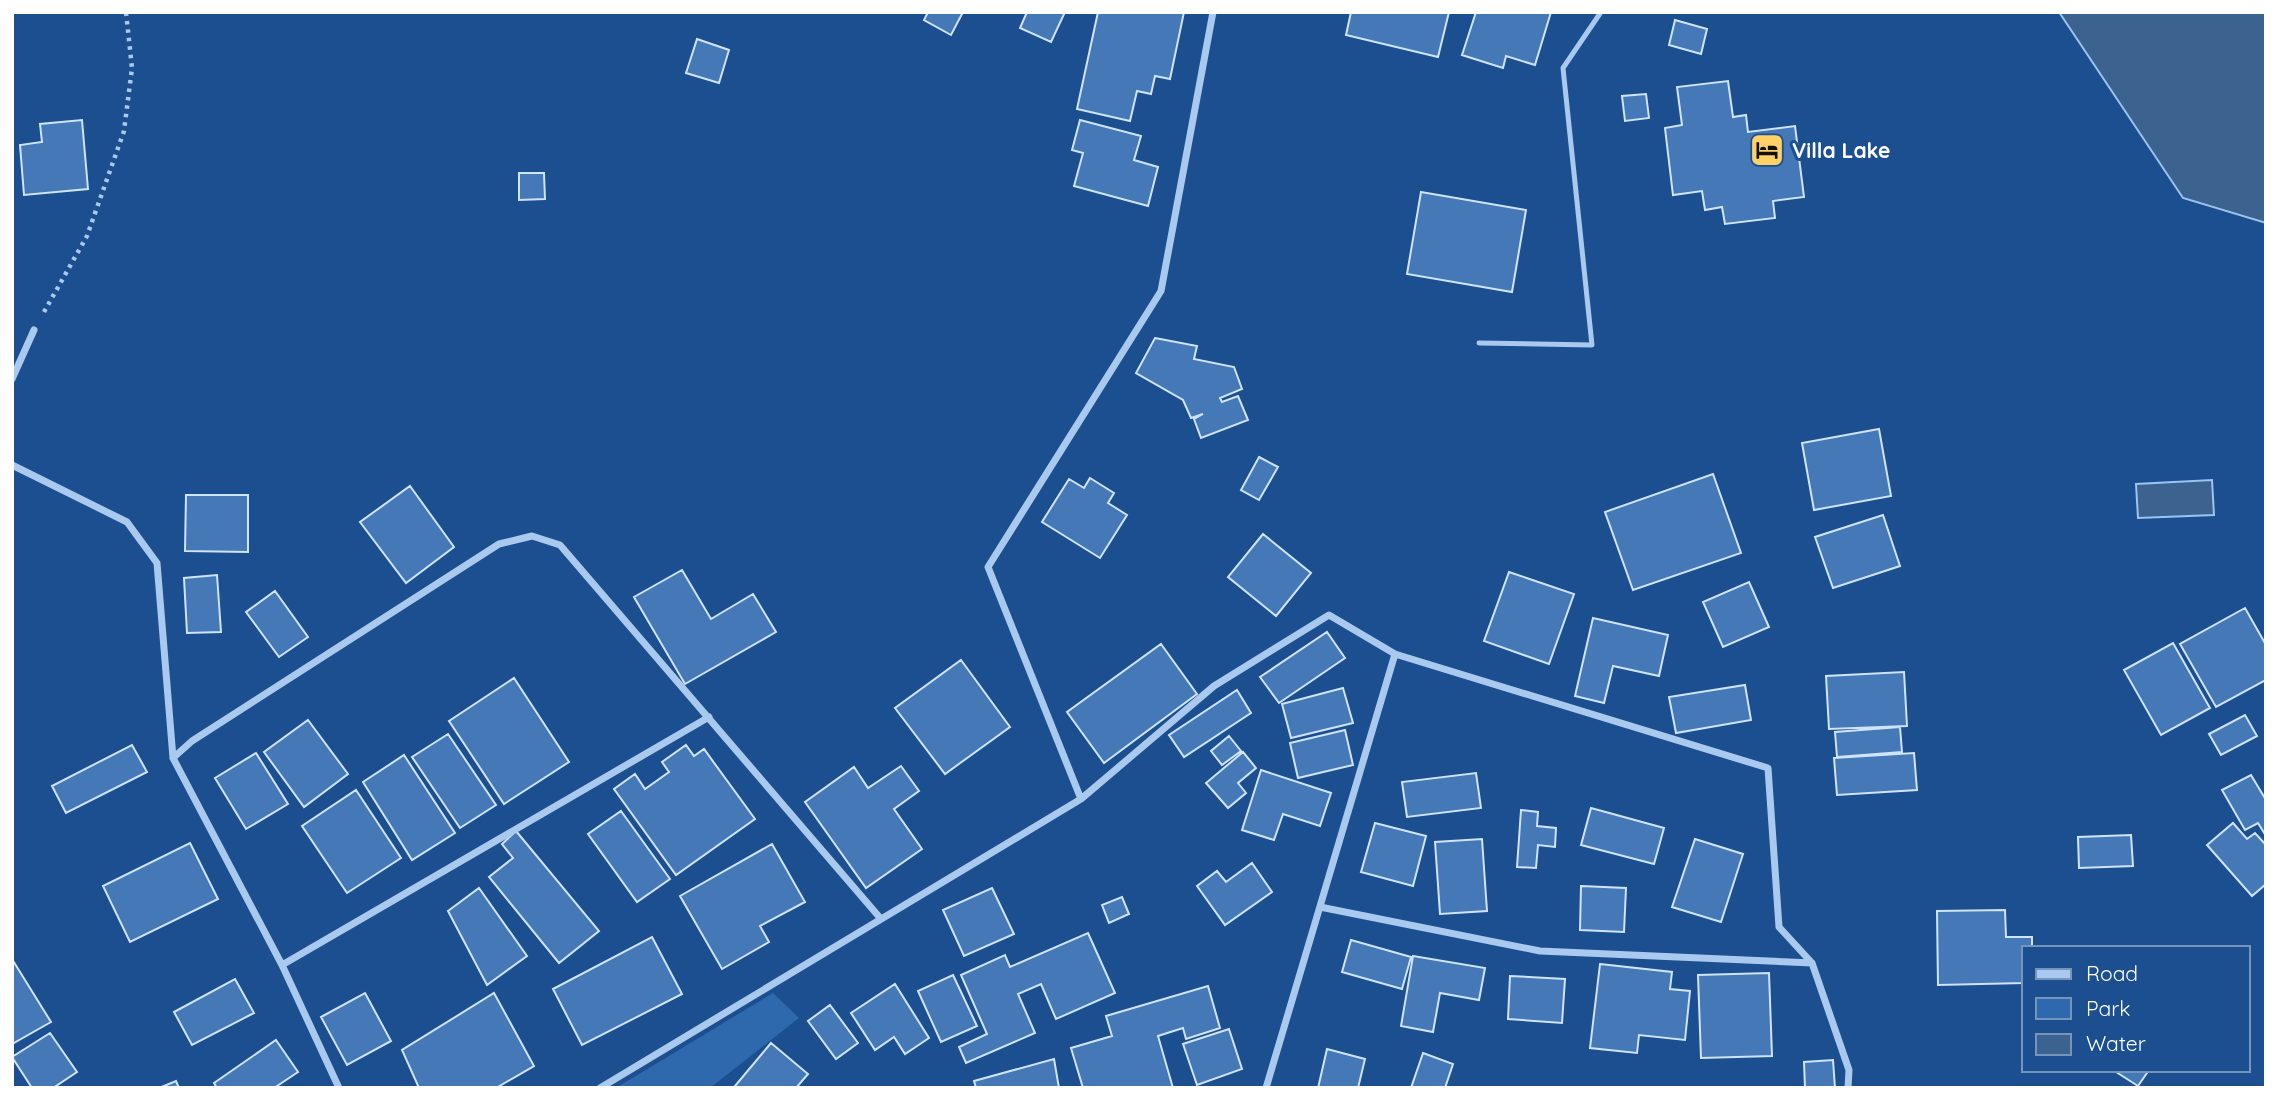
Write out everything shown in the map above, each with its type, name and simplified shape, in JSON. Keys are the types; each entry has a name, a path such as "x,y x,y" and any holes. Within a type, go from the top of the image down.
{"street":[{"path":"1081,799 988,566 1161,291 1213,12"},
{"path":"12,379 34,330"},
{"path":"12,465 127,523 157,563 173,758 282,965 339,1088"},
{"path":"173,758 192,741 499,544 532,536 560,545 881,919"},
{"path":"600,1088 1081,799 1214,687 1329,615 1395,654 1768,768 1779,928 1812,963 1849,1070 1848,1088"},
{"path":"1266,1088 1395,654"},
{"path":"282,965 709,717"},
{"path":"1320,907 1540,951 1812,963"}],"lane":[{"path":"1479,343 1592,345 1563,68 1601,12"}],"path":[{"path":"34,330 87,236 124,131 132,68 127,12"}],"green space":[{"path":"773,993 799,1018 710,1088 616,1088"}],"water":[{"path":"2059,12 2266,12 2266,223 2183,198"},
{"path":"2212,480 2214,515 2138,518 2136,484"}],"building":[{"path":"928,12 963,12 951,35 924,20"},
{"path":"1027,12 1065,12 1051,42 1020,28"},
{"path":"1098,12 1184,12 1170,79 1155,76 1151,94 1137,91 1130,121 1077,109"},
{"path":"1351,12 1449,12 1438,57 1346,35"},
{"path":"1476,12 1551,12 1535,65 1506,56 1503,68 1462,55"},
{"path":"1675,20 1707,29 1701,54 1669,45"},
{"path":"697,39 729,50 719,83 686,73"},
{"path":"1728,81 1733,117 1746,115 1748,132 1795,126 1804,197 1773,201 1775,218 1725,224 1722,207 1705,210 1702,191 1673,195 1665,128 1682,125 1677,87"},
{"path":"1646,94 1649,118 1625,121 1622,96"},
{"path":"82,120 88,189 24,195 20,145 42,142 40,124"},
{"path":"1080,120 1141,136 1134,160 1158,167 1148,206 1074,186 1083,153 1072,150"},
{"path":"519,173 544,173 545,199 519,200"},
{"path":"1421,192 1526,210 1512,292 1407,274"},
{"path":"1155,338 1197,346 1194,359 1234,367 1242,389 1220,398 1222,402 1238,396 1248,420 1201,438 1194,419 1203,414 1191,418 1183,400 1136,373"},
{"path":"1879,429 1891,496 1814,510 1802,443"},
{"path":"1259,457 1278,467 1259,500 1241,490"},
{"path":"1713,474 1741,553 1633,590 1605,512"},
{"path":"1090,478 1114,493 1108,503 1127,515 1100,558 1042,522 1069,479 1084,488"},
{"path":"410,486 454,547 406,583 360,522"},
{"path":"186,495 248,495 248,552 185,551"},
{"path":"1883,515 1900,566 1833,588 1815,537"},
{"path":"1263,534 1311,573 1276,616 1228,577"},
{"path":"682,570 711,619 753,594 776,632 685,684 634,597"},
{"path":"1509,572 1574,594 1549,664 1484,641"},
{"path":"217,575 221,632 187,633 184,578"},
{"path":"1749,582 1769,627 1723,647 1703,602"},
{"path":"275,591 308,637 279,657 246,612"},
{"path":"2245,608 2266,645 2266,680 2216,707 2180,644"},
{"path":"1593,618 1668,635 1659,676 1613,666 1604,703 1575,696"},
{"path":"1327,632 1345,658 1279,703 1260,677"},
{"path":"2173,643 2210,708 2161,735 2124,670"},
{"path":"1161,644 1197,694 1104,763 1067,712"},
{"path":"961,660 1010,727 945,774 895,708"},
{"path":"1904,672 1907,726 1829,729 1826,676"},
{"path":"514,678 569,762 504,804 449,721"},
{"path":"1745,685 1751,720 1676,733 1669,697"},
{"path":"1343,688 1353,723 1291,738 1282,704"},
{"path":"1237,690 1251,713 1184,757 1169,735"},
{"path":"2245,715 2257,736 2221,755 2209,734"},
{"path":"308,720 348,774 304,807 264,752"},
{"path":"1900,727 1902,752 1837,757 1835,732"},
{"path":"1345,730 1353,765 1298,778 1290,743"},
{"path":"448,734 496,805 460,828 412,757"},
{"path":"1229,736 1241,751 1222,765 1211,751"},
{"path":"132,745 147,772 66,813 52,786"},
{"path":"686,745 694,756 704,749 755,819 676,875 614,789 635,774 645,789 669,772 662,762"},
{"path":"1243,752 1256,768 1238,783 1246,793 1228,808 1206,783"},
{"path":"256,753 288,804 246,829 215,778"},
{"path":"1914,753 1917,790 1837,795 1834,758"},
{"path":"404,755 455,833 412,860 363,782"},
{"path":"901,766 919,791 894,809 922,849 866,888 805,802 854,767 868,788"},
{"path":"1261,770 1331,793 1320,826 1283,814 1274,840 1242,830"},
{"path":"1476,773 1481,808 1407,817 1402,782"},
{"path":"2251,775 2266,800 2266,836 2258,823 2245,830 2222,790"},
{"path":"356,790 401,858 347,893 302,826"},
{"path":"1591,808 1664,828 1654,864 1581,845"},
{"path":"1521,810 1538,812 1537,826 1556,828 1555,847 1538,845 1536,868 1517,867"},
{"path":"621,811 670,879 637,902 588,834"},
{"path":"1375,823 1426,836 1413,886 1361,872"},
{"path":"2233,823 2247,839 2255,833 2266,845 2266,884 2252,896 2207,845"},
{"path":"516,831 599,931 559,963 489,877 513,858 502,844"},
{"path":"2131,835 2133,866 2079,868 2078,837"},
{"path":"1482,839 1487,911 1440,914 1435,842"},
{"path":"1695,839 1743,854 1721,922 1672,907"},
{"path":"190,843 218,899 130,942 103,886"},
{"path":"772,844 805,902 760,926 769,942 722,969 680,896"},
{"path":"1252,863 1272,892 1225,925 1197,886 1217,871 1226,882"},
{"path":"1581,886 1626,888 1624,932 1580,930"},
{"path":"479,888 527,956 487,985 448,911"},
{"path":"992,888 1014,934 964,956 943,910"},
{"path":"1122,897 1129,914 1109,923 1102,905"},
{"path":"2005,910 2006,937 2032,937 2032,946 2022,946 2022,983 1938,985 1937,911"},
{"path":"1088,933 1115,993 1056,1019 1041,984 1018,994 1035,1033 966,1063 959,1047 987,1034 961,975 1005,955 1010,967"},
{"path":"652,937 682,994 582,1045 553,989"},
{"path":"1351,940 1411,957 1402,989 1342,972"},
{"path":"1413,956 1485,968 1479,1000 1440,993 1433,1032 1401,1026"},
{"path":"12,959 51,1022 12,1044"},
{"path":"1600,964 1672,972 1670,989 1690,991 1685,1040 1639,1035 1637,1053 1590,1048"},
{"path":"1769,973 1772,1056 1701,1058 1698,975"},
{"path":"953,975 977,1026 941,1042 918,991"},
{"path":"1510,976 1565,979 1562,1023 1508,1019"},
{"path":"235,979 254,1013 192,1045 174,1012"},
{"path":"895,984 929,1038 905,1054 894,1037 875,1050 851,1013"},
{"path":"1208,986 1220,1028 1186,1039 1183,1028 1158,1036 1173,1088 1083,1088 1071,1048 1112,1036 1106,1016"},
{"path":"365,993 391,1041 347,1065 321,1017"},
{"path":"494,993 534,1066 496,1088 419,1088 402,1050"},
{"path":"830,1005 858,1043 836,1059 808,1021"},
{"path":"1229,1029 1242,1069 1197,1085 1183,1044"},
{"path":"50,1033 77,1072 53,1088 32,1088 12,1057"},
{"path":"276,1040 298,1072 274,1088 217,1088 214,1083"},
{"path":"771,1043 808,1074 796,1088 737,1088 735,1086"},
{"path":"1327,1049 1365,1059 1358,1088 1318,1088"},
{"path":"1423,1053 1453,1064 1445,1088 1411,1088"},
{"path":"1054,1059 1059,1088 976,1088 974,1081"},
{"path":"1833,1060 1835,1088 1805,1088 1804,1062"},
{"path":"2116,1072 2148,1072 2138,1086"},
{"path":"176,1081 179,1088 159,1088"}],"place":[{"name":"Villa Lake","path":"1767,150"}]}
